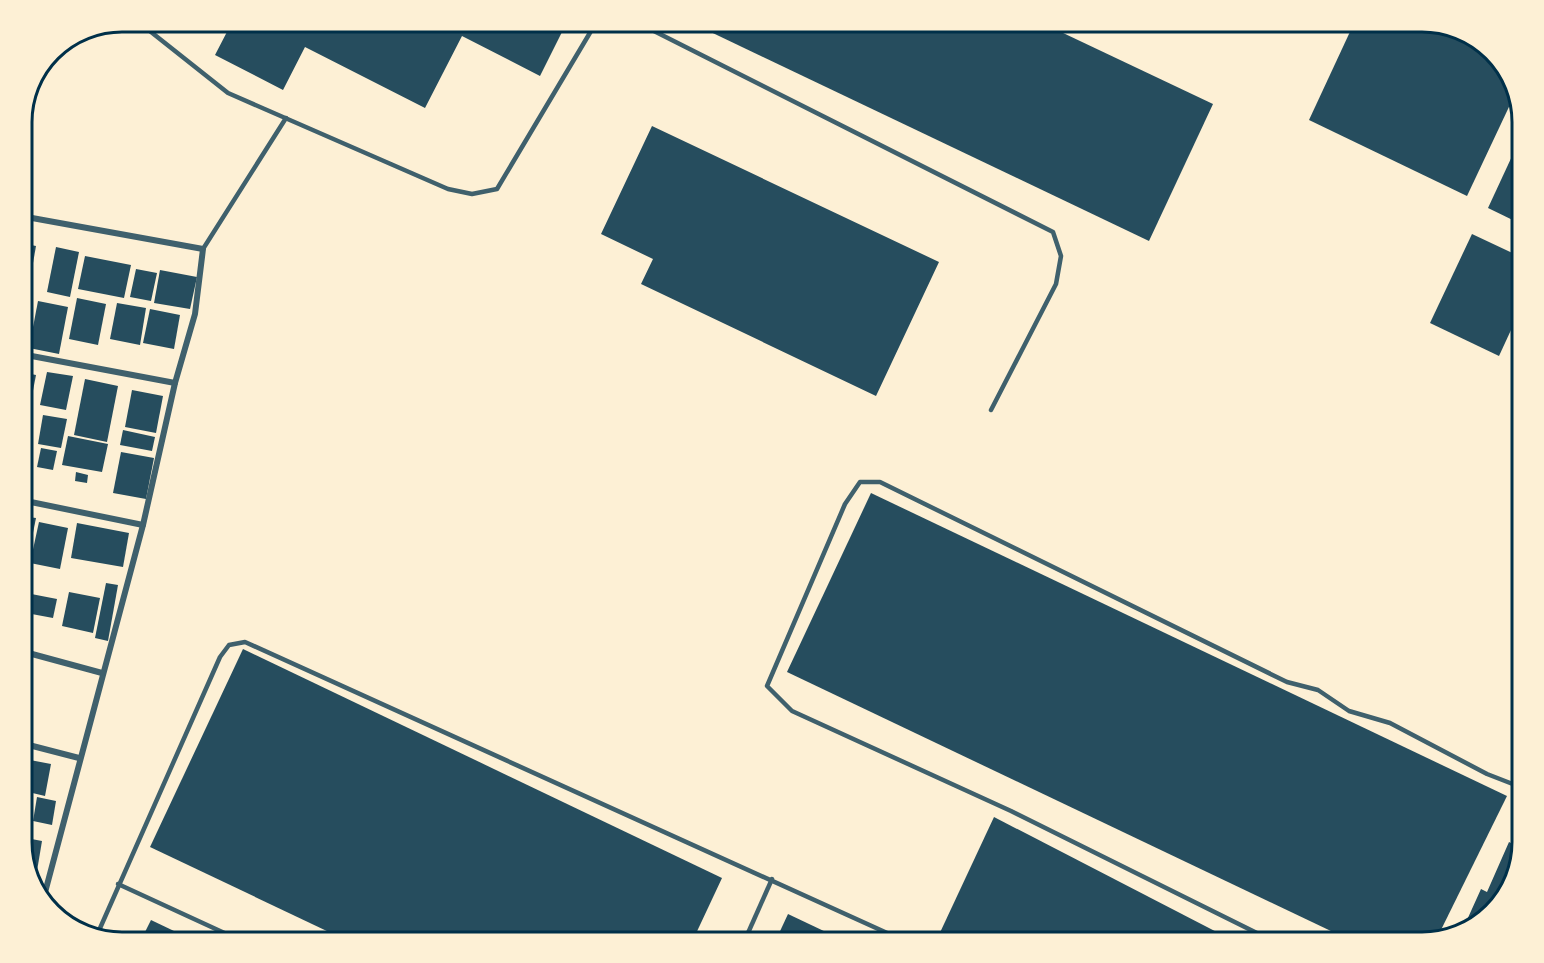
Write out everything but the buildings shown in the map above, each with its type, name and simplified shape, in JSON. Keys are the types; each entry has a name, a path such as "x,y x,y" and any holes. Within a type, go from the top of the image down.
{"street":[{"path":"32,218 203,249 195,314 175,383 143,525 46,889"},
{"path":"32,356 175,383"},
{"path":"32,502 143,525"},
{"path":"32,654 102,673"},
{"path":"32,746 79,758"}],"lane":[{"path":"151,32 228,93 448,189 472,195 485,194 497,189 590,32"},
{"path":"656,32 1053,232 1061,256 1056,284 991,410"},
{"path":"203,249 286,118"},
{"path":"1255,932 1011,811 792,711 767,686 845,504 860,482 880,482 1287,682 1318,690 1349,711 1390,723 1487,774 1512,784"},
{"path":"100,929 220,657 229,645 245,642 886,932"},
{"path":"748,932 772,879"},
{"path":"118,885 222,932"}]}
